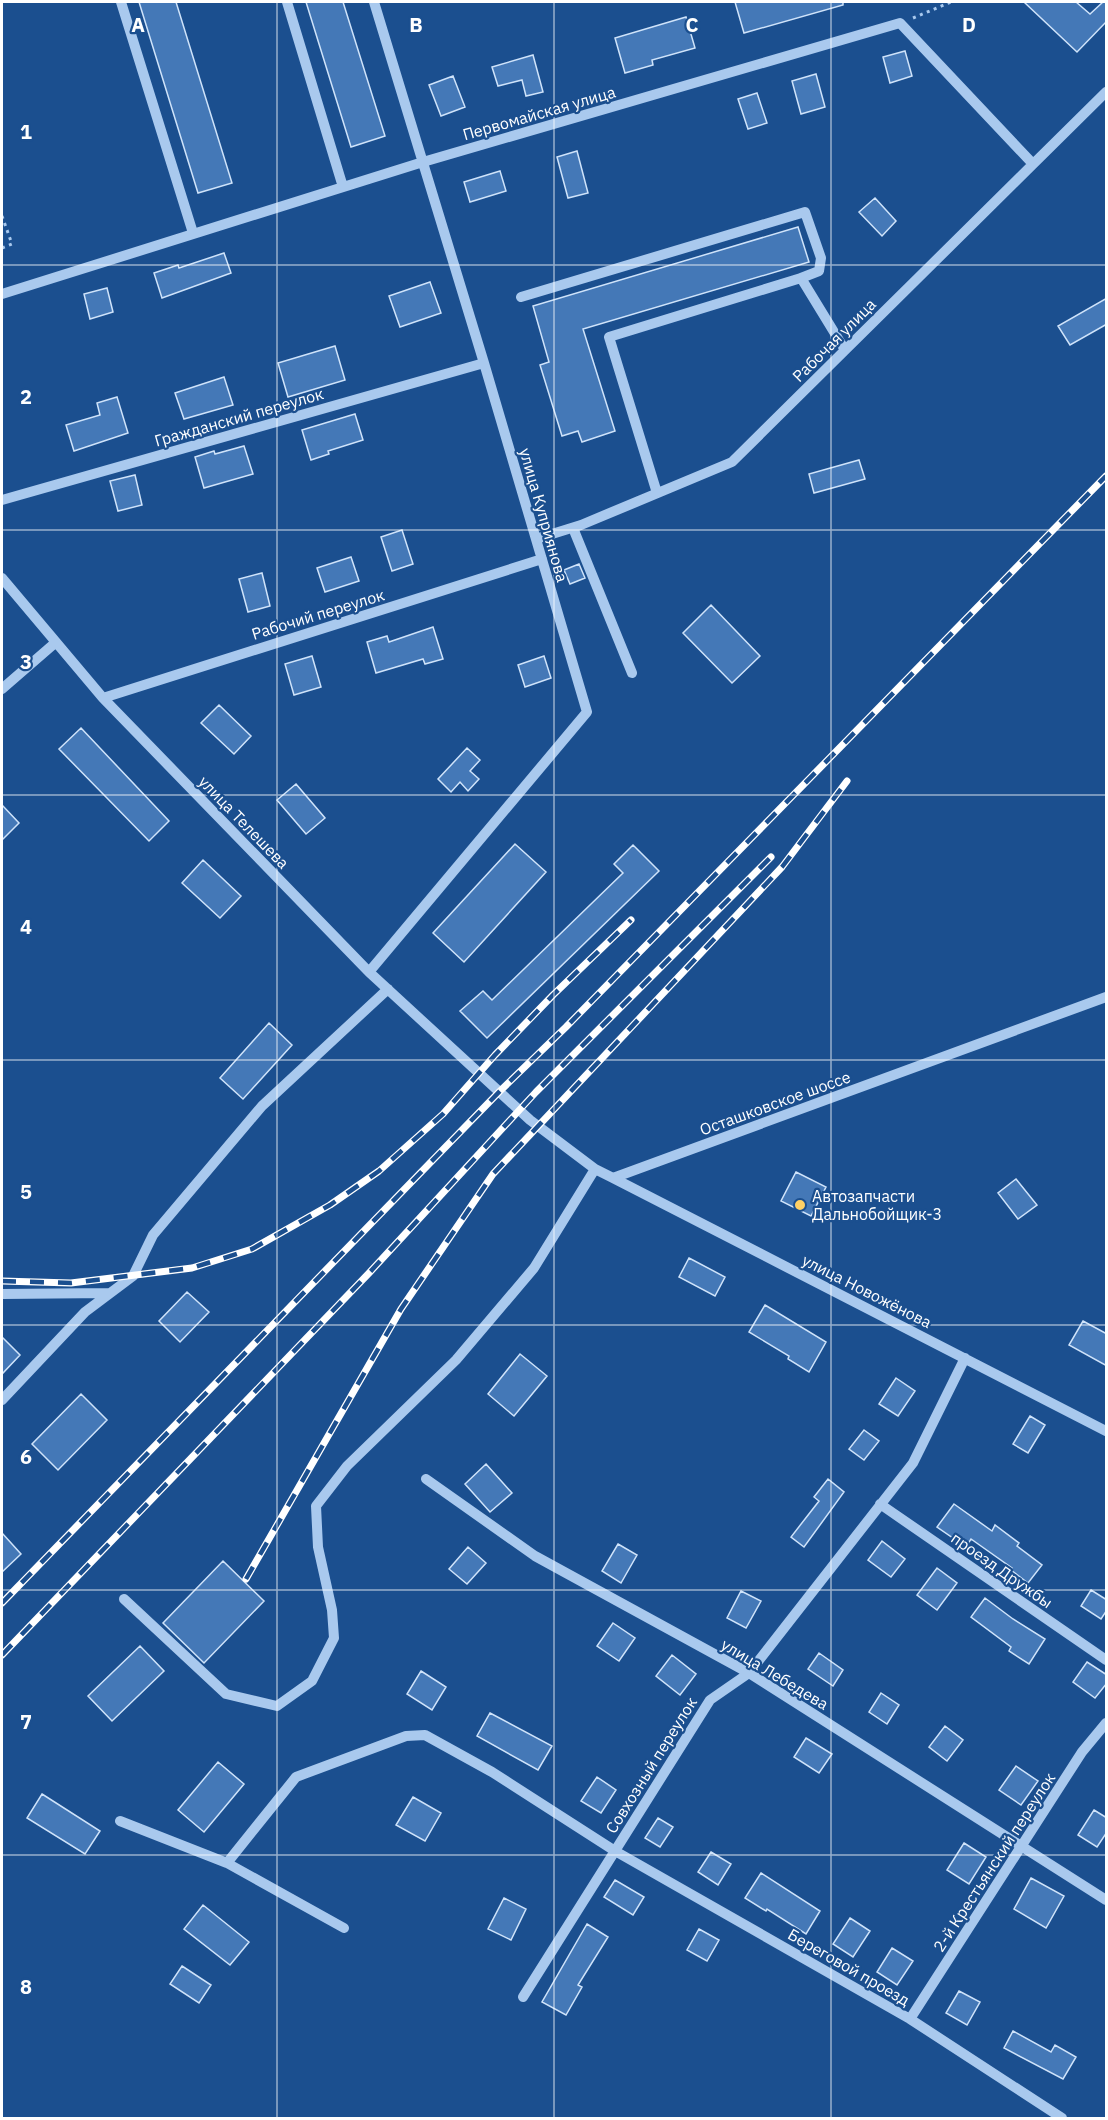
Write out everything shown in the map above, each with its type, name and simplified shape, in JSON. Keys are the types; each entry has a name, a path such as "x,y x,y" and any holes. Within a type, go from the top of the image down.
{"street":[{"path":"121,2 193,233"},
{"path":"286,2 343,187"},
{"name":"улица Куприянова","path":"369,972 587,712 374,2"},
{"path":"900,23 1033,165"},
{"name":"Первомайская улица","path":"2,294 423,162 900,23"},
{"name":"Рабочая улица","path":"536,539 573,528 732,462 1107,92"},
{"path":"521,297 805,212 821,258 819,271 609,337 657,493"},
{"path":"801,278 845,350"},
{"name":"Гражданский переулок","path":"2,500 484,363"},
{"path":"573,528 632,673"},
{"name":"Рабочий переулок","path":"103,698 542,559"},
{"name":"улица Телешева","path":"2,578 103,698 369,972 530,1120 595,1169"},
{"path":"2,690 55,643"},
{"path":"2,1400 85,1312 133,1276 153,1235 262,1107 388,989"},
{"name":"Осташковское шоссе","path":"613,1178 1107,997"},
{"path":"123,1599 225,1694 277,1706 312,1681 334,1638 332,1610 318,1546 316,1506 347,1466 456,1360 534,1268 595,1169 613,1178"},
{"name":"улица Новожёнова","path":"613,1178 1107,1431"},
{"path":"2,1294 109,1293"},
{"name":"Совхозный переулок","path":"523,1997 710,1700 749,1673 913,1462 965,1358"},
{"name":"улица Лебедева","path":"426,1479 535,1556 749,1673 1107,1900"},
{"name":"проезд Дружбы","path":"880,1504 1107,1660"},
{"name":"2-й Крестьянский переулок","path":"910,2019 1023,1847 1082,1752 1107,1723"},
{"name":"Береговой проезд","path":"227,1863 296,1777 406,1736 425,1735 492,1772 615,1851 910,2019 1062,2118"},
{"path":"120,1821 227,1863 344,1928"}],"path":[{"path":"900,23 951,2"},
{"path":"2,216 12,244 2,248"}],"building":[{"path":"139,2 176,2 232,183 198,193"},
{"path":"306,2 343,2 385,136 351,147"},
{"path":"735,2 843,2 843,5 744,33"},
{"path":"1024,2 1076,2 1090,14 1103,2 1107,2 1107,21 1077,52"},
{"path":"686,17 695,48 652,60 653,65 625,73 615,38"},
{"path":"905,51 912,76 890,83 883,57"},
{"path":"533,55 543,92 526,96 522,80 498,86 492,67"},
{"path":"816,74 825,107 801,114 792,81"},
{"path":"453,76 465,107 441,116 429,85"},
{"path":"757,93 767,123 748,129 738,99"},
{"path":"577,151 588,193 568,198 557,157"},
{"path":"500,171 506,191 470,202 464,182"},
{"path":"875,198 896,221 882,236 859,212"},
{"path":"798,227 809,262 583,329 615,431 582,442 578,431 562,436 540,365 549,362 533,306"},
{"path":"224,253 231,273 162,298 154,273 178,265 179,268"},
{"path":"430,282 441,313 400,327 389,296"},
{"path":"107,288 113,312 90,319 84,294"},
{"path":"1107,298 1107,324 1070,345 1058,326"},
{"path":"335,346 345,380 288,397 278,363"},
{"path":"224,377 233,405 184,419 175,393"},
{"path":"117,397 128,433 74,451 66,425 100,415 97,403"},
{"path":"355,414 363,440 328,451 329,454 311,460 302,430"},
{"path":"244,446 253,474 204,488 195,457"},
{"path":"859,460 865,479 814,493 809,474"},
{"path":"135,475 142,505 118,511 110,481"},
{"path":"402,530 413,564 392,571 381,537"},
{"path":"351,557 359,581 325,592 317,568"},
{"path":"579,564 585,578 570,584 564,570"},
{"path":"262,573 270,606 248,612 239,579"},
{"path":"711,605 760,656 732,683 683,633"},
{"path":"433,627 443,659 425,664 423,659 376,673 367,642 387,636 389,642"},
{"path":"312,656 321,687 294,695 285,664"},
{"path":"544,656 551,678 525,687 518,665"},
{"path":"219,705 251,736 234,754 201,723"},
{"path":"81,728 169,821 149,841 59,749"},
{"path":"467,748 480,760 470,771 479,779 468,791 460,782 451,792 438,779"},
{"path":"296,784 325,818 306,834 277,800"},
{"path":"2,805 19,823 2,840"},
{"path":"515,844 546,872 464,962 433,933"},
{"path":"633,845 659,871 487,1038 460,1011 483,991 492,1000 623,873 614,864"},
{"path":"203,860 241,896 220,918 182,883"},
{"path":"269,1023 292,1045 243,1099 220,1078"},
{"path":"796,1172 826,1187 811,1216 781,1201"},
{"path":"1016,1179 1037,1205 1018,1219 998,1193"},
{"path":"689,1258 725,1277 715,1296 679,1277"},
{"path":"187,1292 209,1312 180,1342 159,1321"},
{"path":"765,1305 826,1342 809,1372 788,1359 789,1356 749,1332"},
{"path":"1083,1321 1107,1334 1107,1366 1069,1345"},
{"path":"2,1337 20,1355 2,1374"},
{"path":"520,1354 547,1376 514,1416 488,1394"},
{"path":"896,1378 915,1391 898,1416 879,1404"},
{"path":"81,1394 107,1420 58,1470 32,1444"},
{"path":"1030,1416 1045,1425 1028,1453 1013,1444"},
{"path":"864,1430 879,1441 864,1460 849,1449"},
{"path":"486,1464 512,1493 490,1512 465,1484"},
{"path":"828,1479 844,1492 804,1547 791,1537 819,1501 814,1497"},
{"path":"954,1504 992,1531 995,1525 1019,1543 1017,1546 1042,1565 1028,1583 1011,1570 1012,1568 971,1539 966,1547 937,1527"},
{"path":"2,1533 21,1554 2,1572"},
{"path":"882,1541 905,1559 891,1577 868,1560"},
{"path":"618,1544 637,1555 621,1583 602,1571"},
{"path":"468,1547 486,1563 467,1584 449,1569"},
{"path":"223,1561 264,1601 204,1663 163,1623"},
{"path":"937,1568 957,1583 937,1610 917,1595"},
{"path":"1091,1590 1107,1600 1107,1610 1101,1619 1081,1606"},
{"path":"741,1591 761,1601 746,1628 727,1618"},
{"path":"985,1598 1045,1639 1029,1664 1009,1651 1011,1647 971,1617"},
{"path":"613,1623 635,1638 619,1661 597,1646"},
{"path":"140,1646 164,1671 112,1721 88,1696"},
{"path":"819,1653 843,1670 833,1686 808,1669"},
{"path":"672,1655 696,1674 680,1695 656,1676"},
{"path":"1087,1662 1107,1675 1107,1683 1095,1698 1073,1682"},
{"path":"421,1671 446,1687 432,1710 407,1694"},
{"path":"881,1693 899,1705 887,1724 869,1712"},
{"path":"490,1713 552,1746 538,1770 477,1736"},
{"path":"945,1726 963,1740 947,1761 929,1747"},
{"path":"806,1738 832,1754 819,1773 794,1757"},
{"path":"218,1762 244,1784 204,1832 178,1810"},
{"path":"1016,1766 1038,1781 1021,1805 999,1790"},
{"path":"597,1777 616,1790 601,1813 581,1801"},
{"path":"42,1794 100,1831 85,1854 27,1818"},
{"path":"413,1797 441,1813 425,1841 396,1825"},
{"path":"1094,1810 1107,1818 1107,1832 1097,1847 1078,1835"},
{"path":"658,1818 673,1827 660,1847 645,1838"},
{"path":"964,1843 986,1857 969,1884 947,1870"},
{"path":"711,1852 731,1864 718,1885 698,1872"},
{"path":"761,1873 820,1911 806,1934 745,1898"},
{"path":"1031,1878 1064,1896 1046,1928 1014,1909"},
{"path":"615,1880 644,1897 633,1915 604,1897"},
{"path":"504,1898 526,1909 511,1940 488,1929"},
{"path":"203,1905 249,1942 230,1965 184,1929"},
{"path":"850,1918 870,1931 853,1957 833,1944"},
{"path":"587,1924 608,1937 578,1985 582,1987 566,2015 542,2002"},
{"path":"699,1929 719,1940 707,1961 687,1950"},
{"path":"892,1948 913,1961 897,1985 877,1972"},
{"path":"182,1966 211,1985 199,2003 170,1984"},
{"path":"959,1991 980,2002 967,2025 946,2013"},
{"path":"1013,2031 1051,2052 1055,2045 1076,2057 1063,2079 1004,2048"}],"railway":[{"path":"2,1603 500,1091 566,1027 1106,476"},
{"path":"246,1579 401,1309 493,1174 782,867 847,781"},
{"path":"2,1655 370,1272 536,1092 771,857"},
{"path":"2,1281 71,1283 192,1268 252,1249 330,1205 379,1171 443,1114 495,1055 553,995 631,920"}],"place":[{"name":"Автозапчасти Дальнобойщик-3","path":"800,1205"}]}
